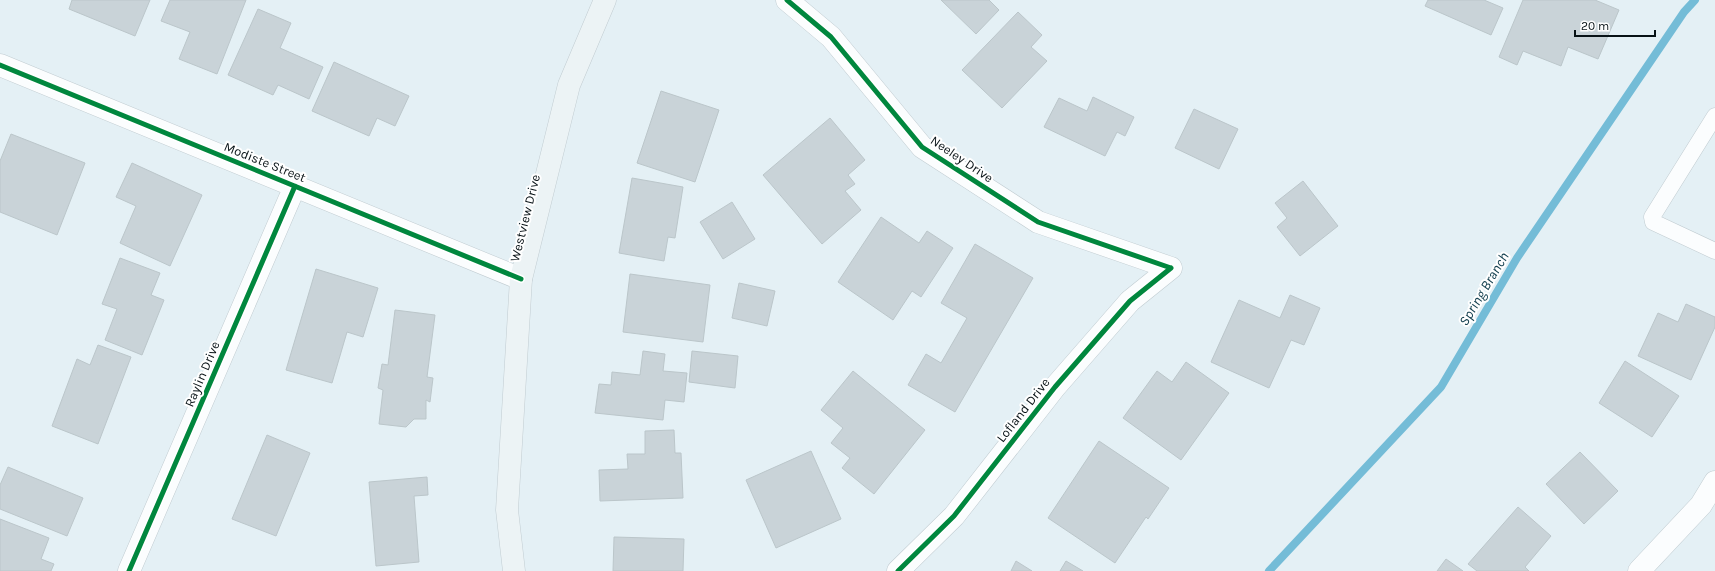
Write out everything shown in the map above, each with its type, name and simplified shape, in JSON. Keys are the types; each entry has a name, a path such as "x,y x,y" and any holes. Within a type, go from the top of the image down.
{"main road":[{"name":"Westview Drive","path":"514,571 507,510 521,279 569,85 605,0"}],"street":[{"name":"Neeley Drive","path":"787,0 831,37 922,147 1038,222 1171,268"},
{"name":"Modiste Street","path":"0,65 521,279"},
{"name":"Raylin Drive","path":"130,571 295,186"},
{"name":"Lofland Drive","path":"898,571 954,516 1055,387 1130,301 1171,268"},
{"path":"1639,571 1708,508 1715,482"}],"lane":[{"path":"1715,116 1652,216 1653,222 1715,251"}],"building":[{"path":"72,0 150,0 135,36 69,9"},
{"path":"170,0 246,0 217,74 179,59 190,32 161,21"},
{"path":"941,0 989,0 999,10 976,34"},
{"path":"1428,0 1484,0 1503,8 1491,35 1425,6"},
{"path":"1523,0 1595,0 1619,10 1598,59 1568,47 1561,66 1523,51 1517,65 1499,57"},
{"path":"258,9 291,23 280,48 323,67 309,99 278,85 273,95 228,75"},
{"path":"1018,12 1042,35 1031,47 1047,61 1002,108 962,70"},
{"path":"334,62 409,96 395,126 377,118 369,136 312,111"},
{"path":"661,91 719,110 695,182 637,163"},
{"path":"1093,97 1134,117 1125,136 1117,132 1105,156 1044,127 1059,98 1087,111"},
{"path":"1194,109 1238,129 1219,169 1175,148"},
{"path":"830,118 865,160 848,175 855,184 845,191 861,210 822,244 763,175"},
{"path":"11,134 85,163 57,235 0,212 0,161"},
{"path":"132,163 202,195 170,266 120,243 136,206 116,197"},
{"path":"632,178 683,187 675,238 668,237 664,261 619,253"},
{"path":"1303,181 1338,226 1300,256 1277,227 1287,218 1275,203"},
{"path":"732,202 755,239 723,259 700,222"},
{"path":"881,217 919,243 927,231 953,248 921,297 912,291 893,320 838,282"},
{"path":"975,244 1033,278 955,412 908,385 926,354 941,363 967,318 941,303"},
{"path":"120,258 160,273 151,295 164,300 142,355 105,340 117,309 102,304"},
{"path":"316,269 378,288 363,337 347,332 332,383 286,370"},
{"path":"630,274 710,285 703,342 623,332"},
{"path":"739,283 775,291 767,326 732,318"},
{"path":"1290,295 1320,308 1304,345 1291,340 1269,388 1211,362 1239,300 1280,318"},
{"path":"1686,304 1715,317 1715,327 1691,380 1638,356 1658,313 1678,322"},
{"path":"395,310 435,315 427,377 433,378 430,402 426,400 426,419 414,419 406,427 379,424 383,390 378,388 382,364 388,365"},
{"path":"98,345 131,357 98,444 52,426 77,359 90,365"},
{"path":"643,351 665,354 663,371 687,373 684,402 665,400 663,420 595,413 599,384 611,385 612,372 640,375"},
{"path":"692,351 738,356 735,388 689,382"},
{"path":"1625,361 1679,396 1652,437 1599,403"},
{"path":"1186,362 1229,393 1181,460 1123,418 1157,371 1172,382"},
{"path":"853,371 925,430 874,494 842,468 850,458 831,443 843,428 821,410"},
{"path":"674,430 675,453 681,453 683,498 600,501 599,470 628,469 627,454 645,454 645,431"},
{"path":"267,435 310,453 276,536 232,519"},
{"path":"1099,441 1169,488 1148,519 1146,517 1115,563 1048,518"},
{"path":"811,451 841,519 776,548 746,480"},
{"path":"1580,452 1618,491 1584,524 1546,484"},
{"path":"8,467 83,498 67,536 0,509 0,485"},
{"path":"427,477 428,495 414,496 419,562 376,566 369,482"},
{"path":"1518,507 1551,536 1525,567 1529,571 1477,571 1468,564"},
{"path":"0,519 49,538 41,559 54,564 51,571 0,571"},
{"path":"614,537 684,539 683,571 613,571"},
{"path":"1446,559 1463,571 1437,571"},
{"path":"1016,561 1032,571 1011,571"},
{"path":"1066,561 1083,571 1060,571"}],"waterway":[{"name":"Spring Branch","path":"1269,571 1441,387 1517,258 1684,12 1695,0"}],"cycle path":[{"path":"787,0 831,37 922,147 1038,222 1171,268"},
{"path":"0,65 521,279"},
{"path":"129,571 295,186"},
{"path":"898,571 954,516 1055,387 1130,301 1171,268"}]}
